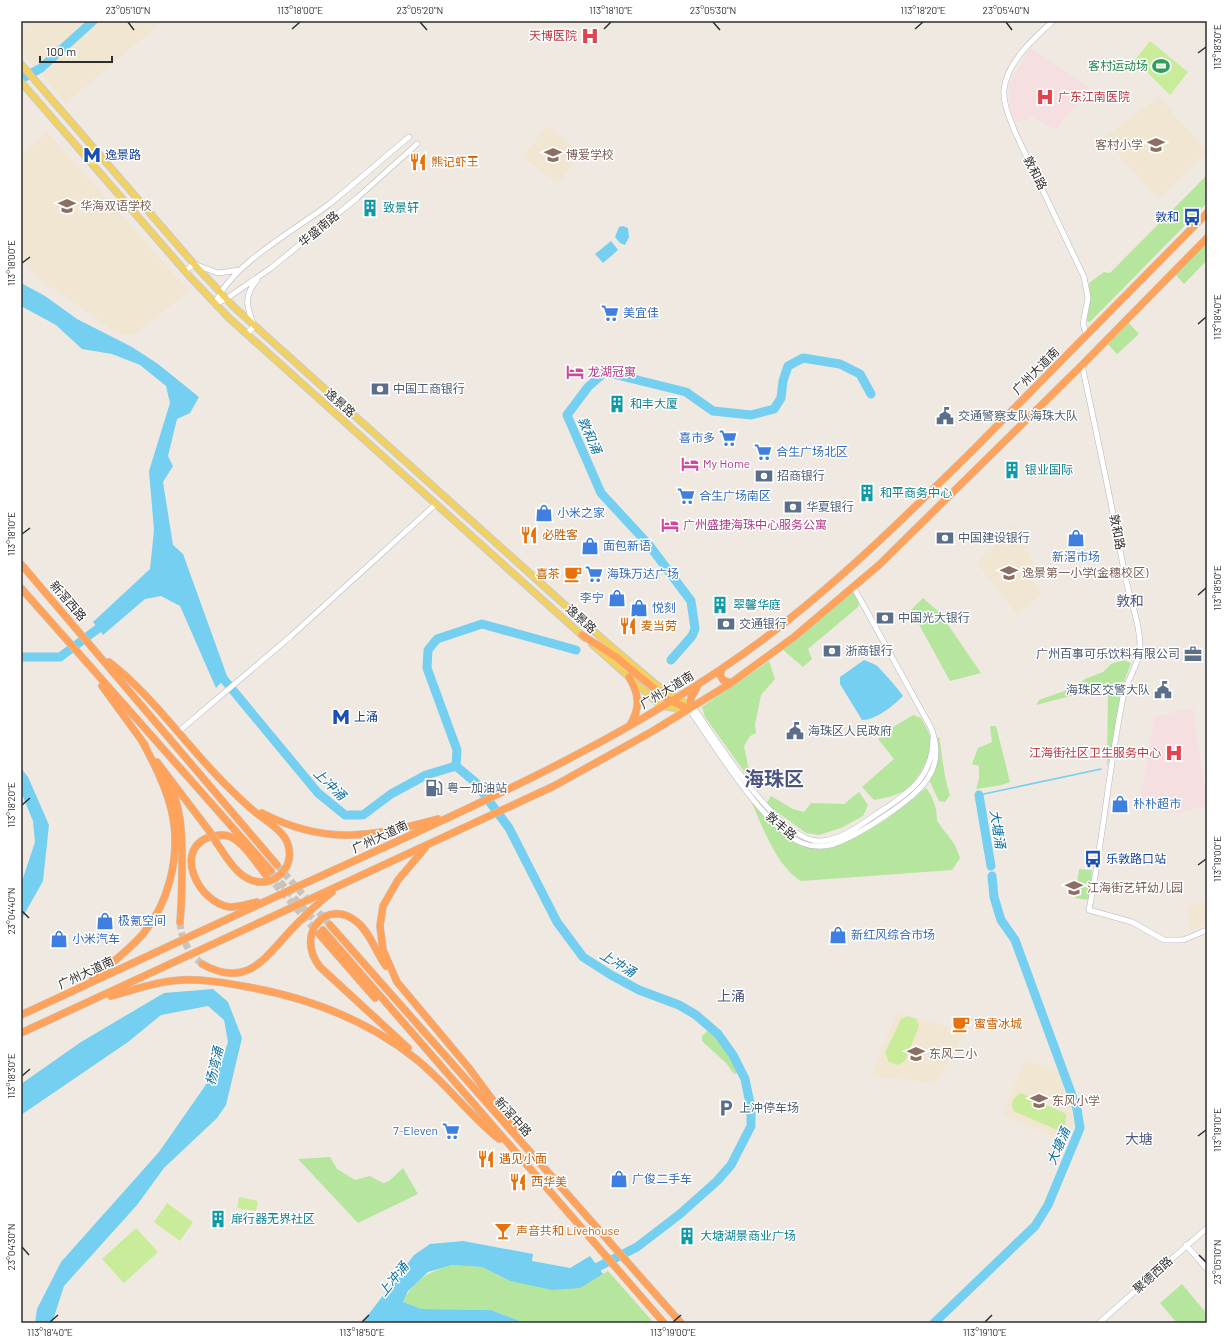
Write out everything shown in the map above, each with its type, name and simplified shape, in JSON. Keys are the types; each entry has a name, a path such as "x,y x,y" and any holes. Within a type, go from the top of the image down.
{"highway":[{"name":"广州大道南","path":"21,1015 505,791 558,765 664,706 676,704 699,684 798,612 858,562 1087,336 1207,213"},
{"path":"21,1033 489,818 579,774 731,683 794,637 854,588 913,533 1207,238"},
{"name":"新滘西路","path":"21,564 98,654"},
{"path":"21,588 88,666 140,721 269,873 242,846 230,837 225,835 204,839 195,848 191,860 192,871 210,897 217,903 231,907 273,898"},
{"path":"582,635 608,652 631,674 676,704 690,707"},
{"path":"88,666 240,874 254,881 273,880 281,874 289,862 289,847 281,833 234,794 125,676 98,654"},
{"path":"98,654 277,865"},
{"path":"722,668 721,678 725,682 731,683"},
{"path":"630,726 635,717 638,702 636,689 631,674"},
{"path":"690,707 692,694 699,684"},
{"path":"671,719 676,704"},
{"path":"142,741 170,786 180,816 183,893 180,922"},
{"path":"85,985 130,947 150,924 165,897 174,865 176,838 172,808 166,788 142,741"},
{"path":"234,794 253,807 284,824 298,829 332,835 348,836 383,833 454,814"},
{"path":"405,992 392,972 383,950 380,926 381,917 383,906 398,880 427,846"},
{"path":"202,964 214,970 228,972 242,972 255,967 265,960 311,909 344,884"},
{"path":"513,1150 482,1124 391,1032 320,967 311,952 310,935 315,926 331,915 342,914 355,920 364,930 383,962 405,992 470,1068 497,1103 530,1153"},
{"name":"新滘中路","path":"330,925 681,1323"},
{"name":"新滘中路","path":"321,932 664,1323"},
{"path":"93,1000 149,985 183,980 229,983 268,990 327,1008 369,1028 416,1059 444,1084"}],"main road":[{"name":"逸景路","path":"21,64 226,299 254,326 676,704"},
{"name":"逸景路","path":"21,82 215,304 619,668 631,674 664,706"}],"street":[{"name":"敦和路","path":"1053,21 1027,47 1017,61 1008,76 1004,95 1015,132 1084,277 1088,298 1083,324 1087,336"},
{"path":"215,304 219,292 241,269 328,204 410,136"},
{"name":"华盛南路","path":"215,304 226,299 260,276 346,207 417,144"},
{"path":"185,271 194,264 218,273 241,269"},
{"path":"247,334 254,326 246,303 249,291 260,276"},
{"name":"敦和路","path":"1082,365 1104,465 1128,590 1139,632 1140,648 1140,655 1126,685 1123,698 1113,754 1100,852 1089,910 1132,922 1164,940 1183,940 1207,930"},
{"path":"178,732 291,636 436,504"},
{"name":"敦丰路","path":"690,707 765,814 793,838 802,843 816,846 834,844 856,834 920,790 933,768 936,748 933,734 854,588"},
{"name":"聚德西路","path":"1099,1323 1207,1228"},
{"path":"1186,1245 1207,1269"}],"shaded area":[{"path":"32,21 153,21 157,26 66,103 21,52 21,30"},
{"name":"广东江南医院","path":"1031,48 1088,87 1056,130 1032,116 1025,120 1014,122 1010,106 1009,82"},
{"name":"客村小学","path":"1159,97 1207,152 1158,199 1104,138"},
{"name":"博爱学校","path":"547,126 582,153 558,184 523,157"},
{"name":"华海双语学校","path":"47,132 189,291 135,334 125,335 115,332 64,295 41,282 21,258 21,155"},
{"name":"逸景第一小学(金穗校区)","path":"1014,524 1035,565 1032,580 1041,595 1017,614 977,563"},
{"name":"江海街社区卫生服务中心","path":"1193,708 1207,805 1176,814 1139,808 1154,717"},
{"path":"1207,901 1207,922 1190,931 1187,907"},
{"name":"东风二小","path":"897,1012 964,1032 936,1083 871,1076"},
{"name":"东风小学","path":"1026,1059 1059,1072 1073,1114 1074,1126 1066,1141 1002,1115"}],"green space":[{"name":"客村运动场","path":"1150,41 1188,72 1170,95 1135,60"},
{"path":"1207,175 1207,203 1089,323 1086,319 1090,296 1089,283 1104,272 1110,273"},
{"path":"1207,239 1207,260 1184,284 1174,273"},
{"path":"1128,322 1139,334 1117,354 1106,342"},
{"path":"854,591 859,604 858,607 808,649 812,659 803,667 782,649"},
{"path":"923,598 940,613 981,673 950,681 911,610"},
{"path":"1124,660 1131,663 1124,682 1036,705 1039,700 1073,688 1085,679 1103,672 1111,664"},
{"path":"769,661 775,679 761,695 755,725 756,733 750,736 744,746 751,781 705,717 702,707"},
{"path":"1120,688 1122,690 1113,748 1107,766 1108,692"},
{"path":"913,715 921,718 930,737 930,750 922,770 913,783 904,791 889,797 874,800 862,787 894,759 878,739 890,729"},
{"path":"990,726 996,726 1010,782 1002,785 976,789 979,779 979,766 972,764 978,748 992,742"},
{"path":"939,737 944,774 950,795 945,802 939,801 929,780 936,765 937,738"},
{"path":"926,788 934,804 937,821 955,845 960,858 952,870 801,881 784,866 777,855 750,799 804,846 817,849 833,846 850,840 868,831 885,820"},
{"path":"859,792 868,805 863,816 841,828 819,835 806,833 766,804 771,796 793,809 804,812 811,803 844,804"},
{"path":"1079,869 1092,870 1089,900 1075,898"},
{"path":"908,1016 916,1019 919,1026 905,1061 898,1065 889,1062 885,1053 901,1019"},
{"path":"707,1031 722,1043 739,1072 734,1074 726,1063 702,1041 702,1036"},
{"path":"1021,1093 1066,1114 1066,1123 1062,1128 1057,1130 1014,1111 1012,1105 1013,1100"},
{"path":"330,1157 337,1169 355,1180 370,1176 383,1183 389,1181 403,1168 418,1194 358,1223 298,1159"},
{"path":"239,1197 258,1201 256,1211 237,1208"},
{"path":"167,1203 193,1222 180,1241 154,1222"},
{"path":"136,1228 158,1252 124,1283 102,1259"},
{"path":"452,1265 482,1267 510,1281 523,1283 599,1276 608,1271 654,1323 525,1323 491,1310 422,1309 403,1302 407,1294 417,1282 436,1270"},
{"path":"1182,1284 1207,1314 1207,1323 1177,1323 1160,1303"}],"water":[{"path":"623,226 628,228 629,237 625,245 620,243 615,237 619,227"},
{"path":"611,241 618,250 603,263 595,254"},
{"path":"21,283 45,296 77,319 132,347 158,364 199,397 190,413 177,419 168,456 173,466 163,482 173,545 183,554 227,676 216,688 180,606 161,596 145,599 103,635 93,622 150,569 154,530 149,471 170,403 166,386 140,365 112,354 82,349 56,325 21,306"},
{"path":"864,660 876,665 903,696 889,708 873,718 862,720 840,684 840,677"},
{"path":"21,768 28,777 49,825 43,881 21,920 21,884 35,842 33,821 21,792"},
{"path":"213,989 228,1002 242,1038 226,1105 217,1118 164,1168 137,1205 64,1286 52,1323 35,1323 37,1309 61,1262 159,1152 221,1063 228,1042 224,1020 208,1006 161,1015 128,1042 21,1115 21,1084 81,1042 164,993"},
{"path":"463,1241 533,1254 532,1261 570,1268 590,1256 603,1274 580,1288 552,1290 510,1281 482,1267 452,1265 428,1272 408,1291 403,1302 422,1309 491,1310 525,1323 362,1323 414,1255 430,1244"}],"waterway":[{"path":"21,79 41,68 93,21"},
{"name":"敦和涌","path":"671,660 692,636 695,629 691,601 649,545 601,493 567,415 588,387 605,372 686,392 713,411 751,415 774,409 781,398 783,381 788,366 803,358 840,364 860,374 871,394"},
{"path":"21,657 60,657 107,622"},
{"name":"敦和涌","path":"456,766 457,750 427,668 428,650 437,639 482,624 576,650"},
{"name":"上冲涌","path":"217,671 318,793 345,815 363,815 391,794 426,775 456,766 475,782 509,828 557,922 583,957 611,975 639,990 679,1005 696,1015 718,1034 733,1055 745,1079 751,1108 751,1126 731,1165 717,1181 680,1214 637,1247 588,1272"},
{"path":"979,795 1101,769"},
{"name":"大塘涌","path":"979,795 991,866"},
{"name":"大塘涌","path":"934,1323 1035,1226 1048,1205 1080,1128 1077,1109 1015,940 1001,920 994,897 992,876"}],"tunnel":[{"path":"277,865 330,925"},
{"path":"273,874 321,928"},
{"path":"268,876 318,933"},
{"path":"180,922 182,935 186,946 202,964"}],"place":[{"name":"天博医院","path":"590,36"},
{"name":"客村运动场","path":"1161,66"},
{"name":"广东江南医院","path":"1045,97"},
{"name":"客村小学","path":"1156,145"},
{"name":"逸景路","path":"92,155"},
{"name":"博爱学校","path":"553,155"},
{"name":"熊记虾王","path":"418,162"},
{"name":"华海双语学校","path":"67,206"},
{"name":"致景轩","path":"370,208"},
{"name":"敦和","path":"1192,217"},
{"name":"美宜佳","path":"610,313"},
{"name":"龙湖冠寓","path":"575,372"},
{"name":"中国工商银行","path":"380,389"},
{"name":"和丰大厦","path":"617,404"},
{"name":"交通警察支队海珠大队","path":"945,416"},
{"name":"喜市多","path":"728,438"},
{"name":"合生广场北区","path":"763,452"},
{"name":"My Home","path":"690,464"},
{"name":"银业国际","path":"1012,470"},
{"name":"招商银行","path":"764,476"},
{"name":"和平商务中心","path":"867,493"},
{"name":"合生广场南区","path":"686,496"},
{"name":"华夏银行","path":"793,507"},
{"name":"小米之家","path":"544,513"},
{"name":"广州盛捷海珠中心服务公寓","path":"670,525"},
{"name":"必胜客","path":"529,535"},
{"name":"中国建设银行","path":"945,538"},
{"name":"新滘市场","path":"1076,538"},
{"name":"面包新语","path":"590,546"},
{"name":"逸景第一小学(金穗校区)","path":"1009,573"},
{"name":"喜茶","path":"573,574"},
{"name":"海珠万达广场","path":"594,574"},
{"name":"李宁","path":"617,598"},
{"name":"翠馨华庭","path":"720,605"},
{"name":"悦刻","path":"639,608"},
{"name":"中国光大银行","path":"885,618"},
{"name":"交通银行","path":"726,624"},
{"name":"麦当劳","path":"628,626"},
{"name":"浙商银行","path":"832,651"},
{"name":"广州百事可乐饮料有限公司","path":"1193,654"},
{"name":"海珠区交警大队","path":"1163,690"},
{"name":"上涌","path":"341,717"},
{"name":"海珠区人民政府","path":"795,731"},
{"name":"江海街社区卫生服务中心","path":"1174,753"},
{"name":"粤一加油站","path":"434,788"},
{"name":"朴朴超市","path":"1120,804"},
{"name":"乐敦路口站","path":"1093,859"},
{"name":"江海街艺轩幼儿园","path":"1074,888"},
{"name":"极氪空间","path":"105,921"},
{"name":"新红风综合市场","path":"838,935"},
{"name":"小米汽车","path":"59,939"},
{"name":"蜜雪冰城","path":"961,1024"},
{"name":"东风二小","path":"916,1054"},
{"name":"东风小学","path":"1039,1101"},
{"name":"上冲停车场","path":"726,1108"},
{"name":"7-Eleven","path":"451,1131"},
{"name":"遇见小面","path":"486,1159"},
{"name":"广俊二手车","path":"619,1179"},
{"name":"西华美","path":"518,1182"},
{"name":"扉行器无界社区","path":"218,1219"},
{"name":"声音共和 Livehouse","path":"503,1231"},
{"name":"大塘湖景商业广场","path":"687,1236"}],"district":[{"name":"敦和","path":"1130,601"},
{"name":"海珠区","path":"774,779"},
{"name":"上涌","path":"731,996"},
{"name":"大塘","path":"1139,1139"}],"water label":[{"name":"杨湾涌","path":"214,1066"}]}
